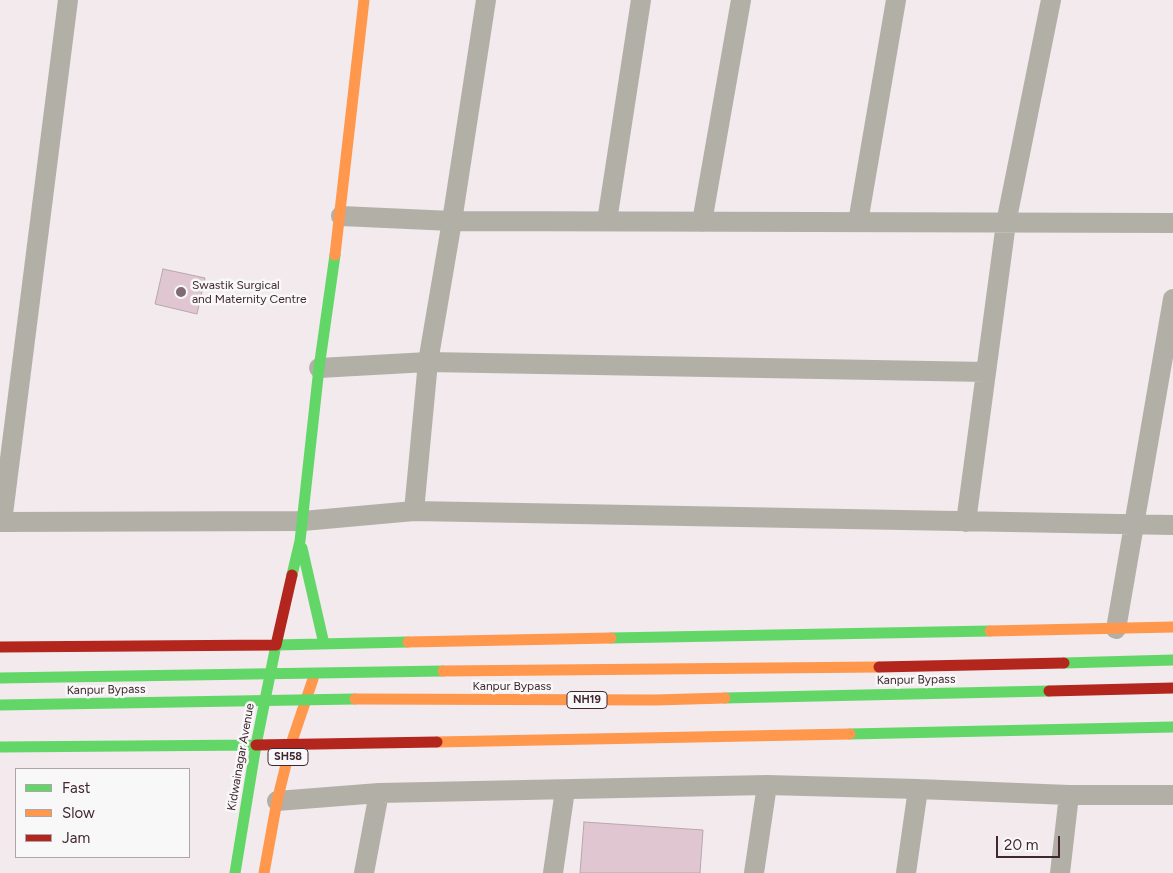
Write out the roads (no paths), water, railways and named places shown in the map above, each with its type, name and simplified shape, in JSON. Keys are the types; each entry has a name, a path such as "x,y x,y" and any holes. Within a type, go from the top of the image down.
{"main road":[{"name":"Kidwainagar Avenue","path":"235,873 256,745 303,521 318,368 341,216 364,0"},
{"path":"300,541 321,653"},
{"path":"0,647 276,646 321,653 1173,627"},
{"name":"SH58","path":"264,873 277,801 291,744 321,653"},
{"name":"Kanpur Bypass","path":"0,678 449,671 910,667 1173,660"},
{"name":"Kanpur Bypass","path":"0,705 382,699 665,700 1173,688"},
{"path":"0,747 256,745 1173,727"}],"street":[{"path":"68,0 1,522 303,521 414,511 1173,525"},
{"path":"414,511 428,362 486,0"},
{"path":"607,222 641,0"},
{"path":"702,222 741,0"},
{"path":"858,222 896,0"},
{"path":"966,522 1006,223 1051,0"},
{"path":"341,216 452,221 1173,223"},
{"path":"1116,629 1173,299"},
{"path":"318,368 428,362 986,372"},
{"path":"277,801 379,793 767,785 1069,795 1173,795"},
{"path":"754,873 767,785"},
{"path":"906,873 918,789"},
{"path":"553,873 565,790"},
{"path":"364,873 379,793"},
{"path":"1060,873 1069,795"}],"place":[{"name":"Swastik Surgical and Maternity Centre","path":"181,292"}]}
